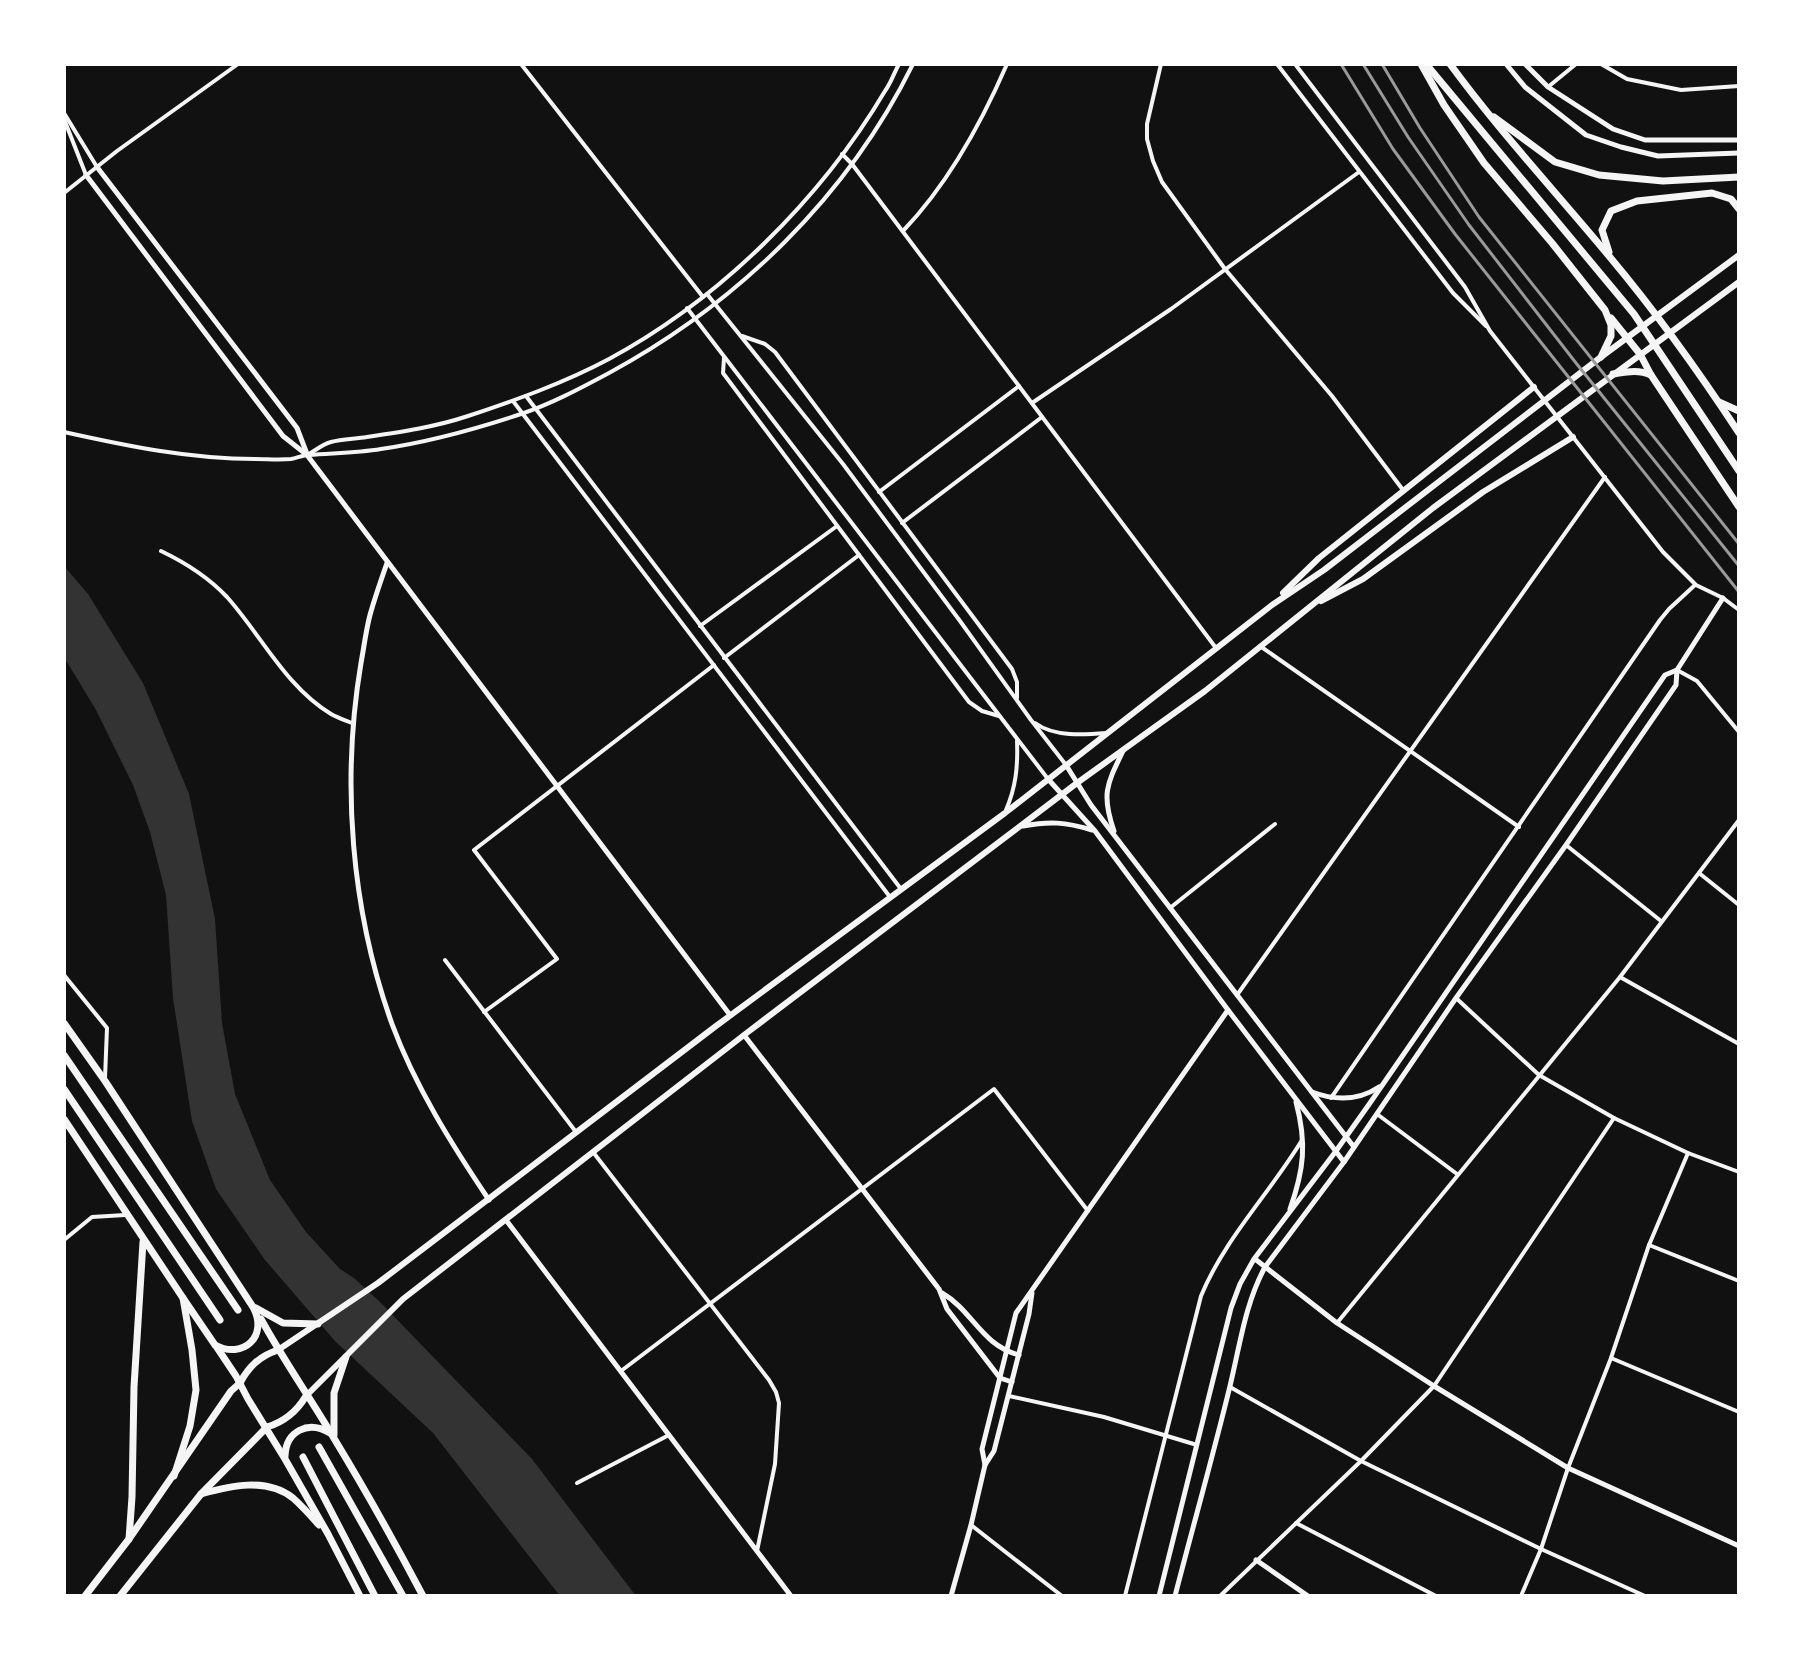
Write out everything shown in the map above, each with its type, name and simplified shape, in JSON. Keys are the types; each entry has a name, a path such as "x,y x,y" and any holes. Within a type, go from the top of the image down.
{"main road":[{"path":"1424,64 1444,105 1484,163 1640,354 1739,507"},
{"path":"1424,64 1634,314 1739,471"},
{"path":"1450,64 1483,109 1648,304 1739,433"},
{"path":"1483,109 1555,162 1599,175 1663,181 1739,177"},
{"path":"1611,258 1602,230 1611,211 1637,201 1712,193 1731,199 1739,209"},
{"path":"85,1596 255,1362 378,1283 730,1015 1005,813 1272,605 1324,570 1739,255"},
{"path":"120,1596 201,1494 267,1427 285,1419 297,1409 306,1396 403,1299 744,1035 1077,783 1205,691 1433,508 1739,282"},
{"path":"1601,357 1611,336 1611,325 1605,310"},
{"path":"1613,374 1643,371 1651,375"},
{"path":"1272,605 1319,558 1534,387"},
{"path":"1718,402 1739,411"},
{"path":"1307,609 1363,579 1483,492 1573,437"},
{"path":"64,1023 253,1307 334,1437 423,1596"},
{"path":"64,1055 238,1310"},
{"path":"64,1089 220,1320"},
{"path":"64,1119 240,1383 328,1534 360,1596"},
{"path":"129,1539 143,1240"},
{"path":"174,1476 190,1426 196,1390 183,1298"},
{"path":"253,1307 283,1323 318,1324"},
{"path":"215,1345 227,1350 239,1349 255,1338 259,1325 253,1307"},
{"path":"334,1437 334,1393 346,1357"},
{"path":"285,1459 288,1441 301,1429 319,1427 334,1437"},
{"path":"319,1447 403,1596"},
{"path":"303,1457 375,1596"},
{"path":"201,1494 237,1485 278,1490 291,1497 328,1534"}],"street":[{"path":"64,193 238,64"},
{"path":"521,64 843,464 1066,765 1091,805 1354,1147"},
{"path":"307,455 330,442 446,424 526,396 609,359 687,308 797,211 884,94 899,64"},
{"path":"64,432 196,456 291,459 384,449 459,433 535,409 626,364 716,304 748,277 816,208 852,164 890,107 913,64"},
{"path":"903,231 928,202 958,158 1007,64"},
{"path":"1161,64 1147,124 1147,139 1162,182 1225,269 1332,396 1403,490"},
{"path":"1277,64 1453,293 1490,331 1663,552 1696,585 1739,610"},
{"path":"1295,64 1465,287 1490,331"},
{"path":"1506,64 1525,87 1586,135 1658,156 1739,153"},
{"path":"1525,64 1548,87 1613,129 1645,140 1739,140"},
{"path":"1548,87 1576,64"},
{"path":"1601,64 1627,79 1681,90 1739,86"},
{"path":"64,116 97,167 297,428 307,455"},
{"path":"64,116 86,175 283,436 307,455 730,1015"},
{"path":"842,154 1216,648"},
{"path":"1032,403 1171,309 1359,172"},
{"path":"687,308 1048,779 1095,831 1344,1162"},
{"path":"741,336 765,344 775,352 1012,669 1017,682 1016,701"},
{"path":"725,355 723,373 969,702 982,711 1000,716"},
{"path":"879,492 1019,386"},
{"path":"526,396 901,889"},
{"path":"513,401 890,897"},
{"path":"902,523 1042,417"},
{"path":"1237,995 1605,477"},
{"path":"700,626 837,526"},
{"path":"161,551 177,558 226,596 308,697 332,715 354,724"},
{"path":"724,658 859,555"},
{"path":"387,562 369,617 354,724 352,810 363,911 376,971 393,1025 411,1067 459,1156 489,1200"},
{"path":"1331,1098 1660,620 1696,585"},
{"path":"1175,1596 1247,1311 1265,1267 1344,1162 1676,685 1677,670 1723,598"},
{"path":"1260,646 1519,827"},
{"path":"484,1012 557,959 474,850 714,665"},
{"path":"1677,670 1697,681 1739,732"},
{"path":"1159,1596 1231,1308 1240,1284 1255,1259 1346,1137 1665,675 1677,670"},
{"path":"1031,720 1041,728 1052,731 1106,733"},
{"path":"1005,813 1018,766 1017,739"},
{"path":"1115,835 1107,812 1106,796 1109,780 1123,751"},
{"path":"1337,1323 1620,977 1739,820"},
{"path":"1022,826 1048,821 1069,823 1095,831"},
{"path":"1170,908 1275,824"},
{"path":"1566,845 1662,921"},
{"path":"1699,873 1739,905"},
{"path":"445,960 576,1132"},
{"path":"64,975 107,1028 105,1081"},
{"path":"1620,977 1739,1044"},
{"path":"1456,998 1539,1075 1614,1118 1688,1153 1739,1172"},
{"path":"985,1465 982,1449 1016,1313 1228,1010"},
{"path":"744,1035 941,1293 947,1309 1000,1378 1012,1382"},
{"path":"1311,1091 1331,1098 1361,1097 1380,1087"},
{"path":"621,1371 994,1089 1089,1211"},
{"path":"1289,1214 1301,1174 1303,1138 1294,1097"},
{"path":"1377,1114 1457,1174"},
{"path":"1220,1596 1361,1461 1434,1386 1614,1118"},
{"path":"1125,1596 1201,1296 1227,1247 1303,1138"},
{"path":"593,1152 769,1380 779,1403 775,1464 757,1551"},
{"path":"1521,1596 1611,1358 1649,1245 1688,1153"},
{"path":"64,1240 92,1217 127,1215"},
{"path":"506,1220 791,1596"},
{"path":"1649,1245 1739,1281"},
{"path":"1255,1259 1337,1323 1568,1468 1739,1546"},
{"path":"951,1596 985,1465 994,1451 1009,1396 1032,1292"},
{"path":"941,1293 957,1301 982,1334 1006,1352 1019,1355"},
{"path":"1611,1358 1739,1412"},
{"path":"1230,1387 1361,1461 1645,1596"},
{"path":"1009,1396 1104,1417 1197,1445"},
{"path":"577,1483 669,1435"},
{"path":"1295,1522 1436,1596"},
{"path":"971,1525 1062,1596"},
{"path":"1256,1560 1308,1596"}],"shaded area":[{"path":"64,566 88,594 143,683 189,794 215,919 222,1023 235,1094 270,1180 306,1232 340,1269 379,1301 532,1459 636,1596 560,1596 433,1433 335,1341 265,1260 216,1189 192,1121 173,998 166,895 150,832 133,785 96,710 64,657"}],"railway":[{"path":"1341,64 1393,149 1455,234 1739,592"},
{"path":"1363,64 1408,137 1469,225 1739,566"},
{"path":"1382,64 1479,217 1739,544"}]}
